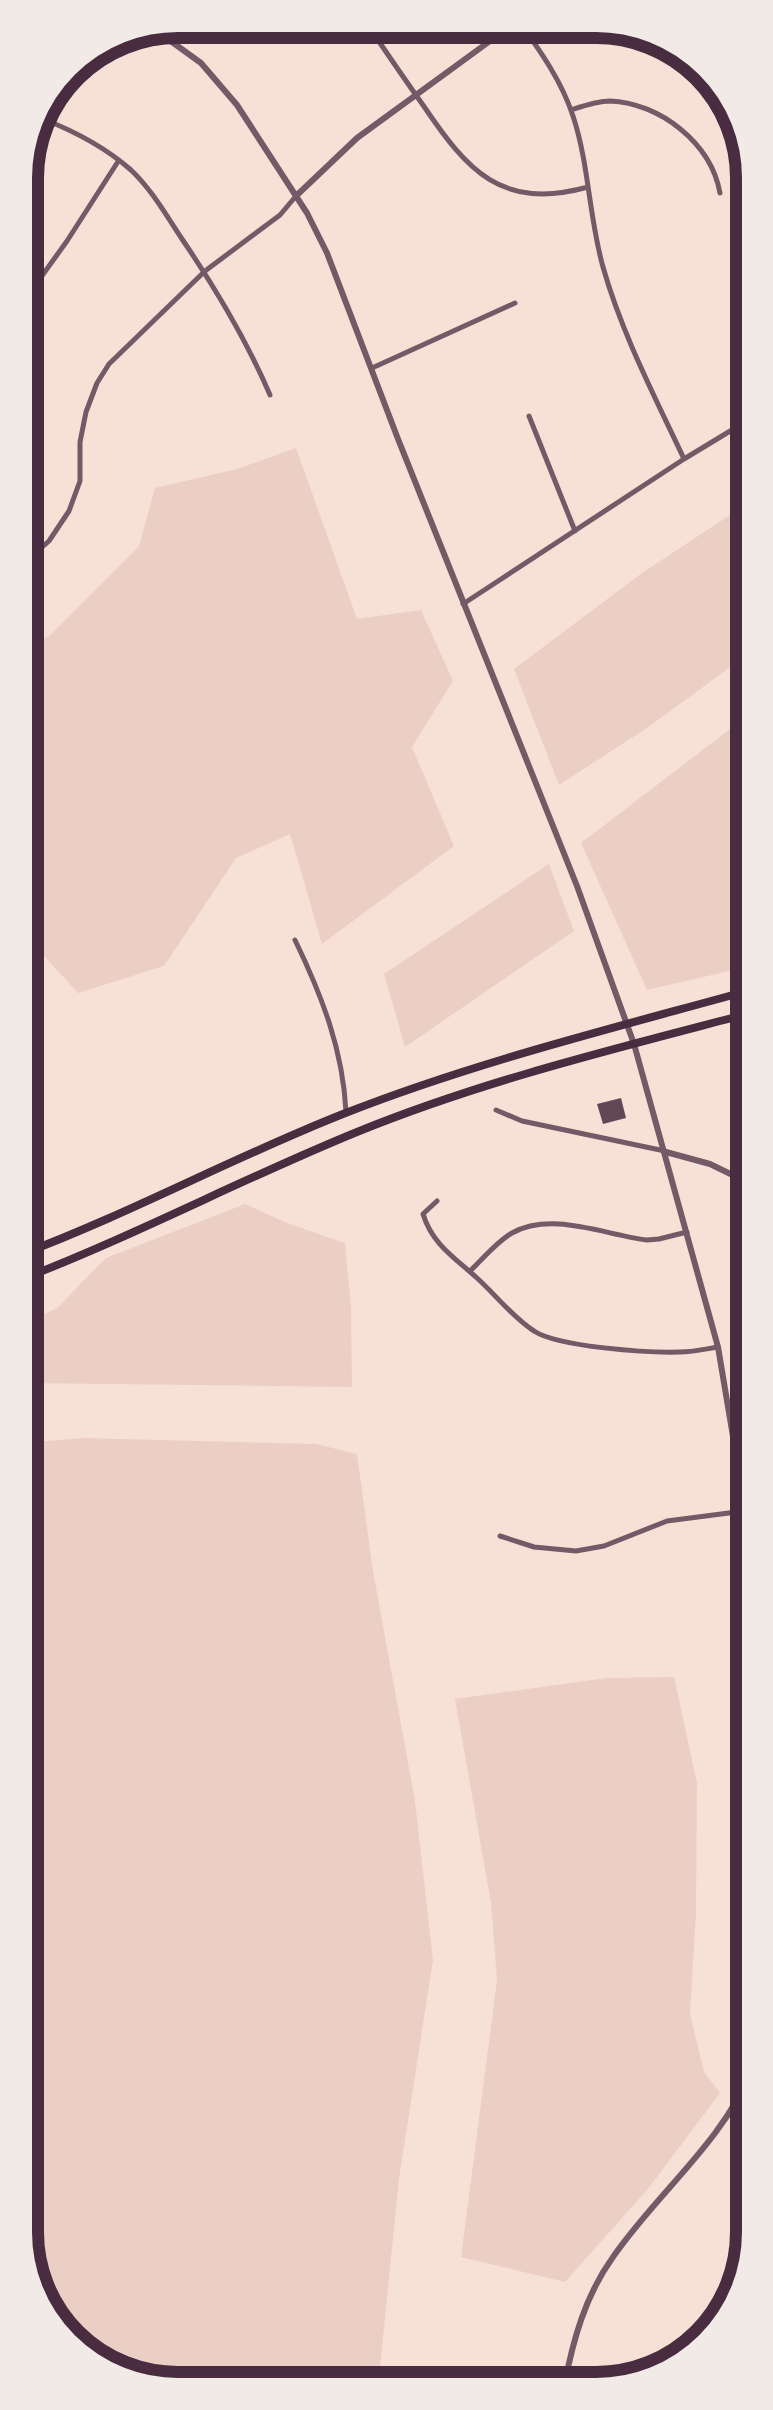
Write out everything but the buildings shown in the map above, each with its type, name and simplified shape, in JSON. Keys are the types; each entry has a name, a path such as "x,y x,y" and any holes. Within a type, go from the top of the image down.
{"main road":[{"path":"38,1248 346,1112 474,1068 736,994"},
{"path":"38,1271 360,1131 534,1070 736,1017"}],"street":[{"path":"170,38 224,88 296,196 327,253 628,1024 718,1346 735,1438"},
{"path":"377,38 459,155 487,178 506,188 531,193 588,188"},
{"path":"38,551 64,522 74,501 81,474 80,442 86,412 102,374 116,356 205,271 280,216 356,138 495,38"},
{"path":"529,38 571,110 608,281 638,361 684,460"},
{"path":"571,110 613,101 660,114 697,146 717,178 720,193"},
{"path":"49,122 119,160 150,191 205,271 241,332 270,394"},
{"path":"38,280 119,160"},
{"path":"372,368 516,303"},
{"path":"529,416 575,531"},
{"path":"464,604 736,428"},
{"path":"295,940 334,1037 346,1086 346,1112"},
{"path":"496,1110 522,1122 710,1164 736,1176"},
{"path":"437,1201 424,1214 428,1230 439,1246 533,1331 557,1341 611,1348 676,1353 718,1346"},
{"path":"470,1272 508,1236 534,1226 557,1224 647,1240 687,1232"},
{"path":"500,1536 534,1547 576,1551 604,1546 667,1521 735,1512"},
{"path":"567,2372 577,2328 609,2263 714,2138 735,2104"}],"shaded area":[{"path":"296,448 357,619 421,610 453,681 412,747 454,846 322,944 290,834 236,858 164,966 78,993 38,949 38,643 139,546 155,488 237,469"},
{"path":"736,511 736,663 647,728 559,785 514,669 642,573"},
{"path":"736,725 736,970 647,990 581,843"},
{"path":"549,864 574,931 405,1047 384,974"},
{"path":"245,1204 345,1243 352,1387 38,1383 38,1317 57,1308 106,1258"},
{"path":"84,1438 316,1444 357,1454 373,1571 415,1801 433,1960 399,2179 380,2372 177,2372 132,2365 100,2349 78,2332 45,2278 38,2233 38,1442"},
{"path":"674,1677 697,1783 690,2014 704,2072 720,2093 648,2189 565,2282 461,2257 497,1980 491,1903 455,1699 606,1678"}]}
